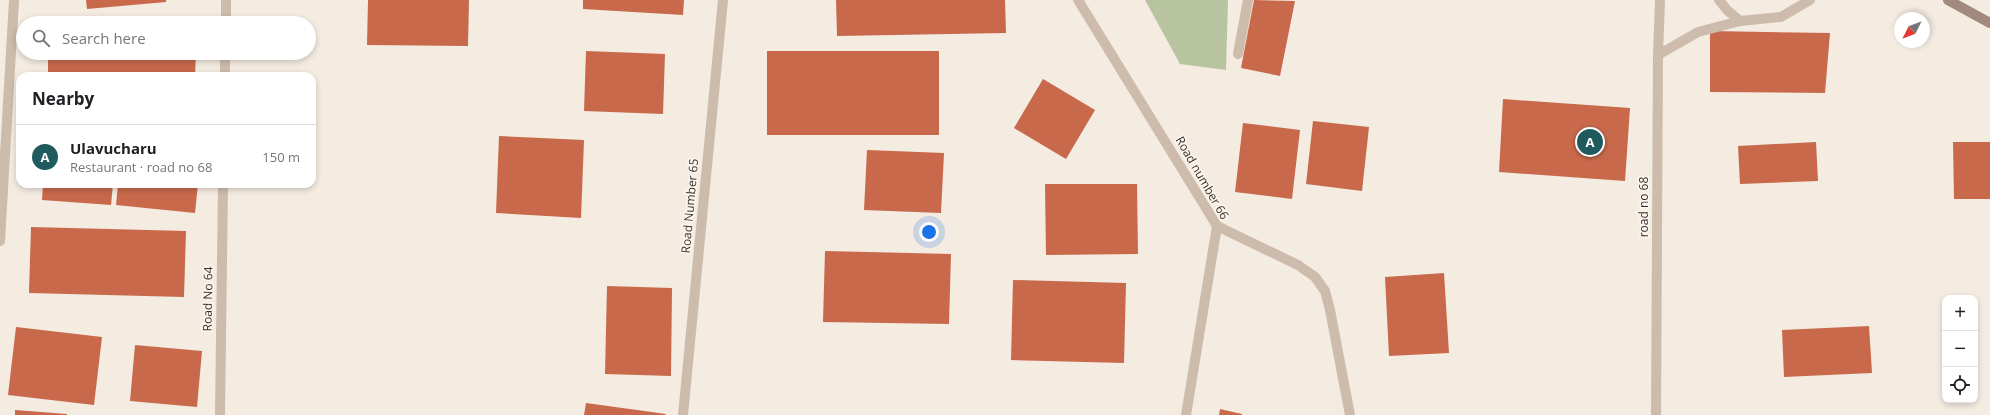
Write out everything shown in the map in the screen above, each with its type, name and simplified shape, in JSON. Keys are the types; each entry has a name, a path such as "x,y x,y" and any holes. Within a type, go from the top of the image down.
{"main road":[{"path":"1948,0 1990,23"}],"street":[{"path":"0,241 14,0"},
{"path":"226,0 226,16"},
{"name":"Road Number 65","path":"683,415 723,0"},
{"name":"Road number 66","path":"1078,0 1217,226 1186,415"},
{"path":"1238,54 1248,0"},
{"name":"road no 68","path":"1656,415 1658,55 1660,0"},
{"path":"1719,0 1727,10 1740,21"},
{"path":"1658,55 1698,32 1740,21 1780,17 1810,0"},
{"path":"225,60 225,72"},
{"name":"Road No 64","path":"220,415 223,188"},
{"path":"1217,226 1298,265 1315,277 1325,291 1350,415"}],"green space":[{"path":"1145,0 1228,0 1226,70 1180,64"}],"building":[{"path":"86,0 166,0 166,2 87,9"},
{"path":"368,0 469,0 468,46 367,45"},
{"path":"583,0 684,0 683,15 583,9"},
{"path":"836,0 1005,0 1006,33 837,36"},
{"path":"1254,0 1295,1 1280,76 1241,68"},
{"path":"1710,31 1830,33 1825,93 1710,92"},
{"path":"586,51 665,54 663,114 584,111"},
{"path":"767,51 939,51 939,135 767,135"},
{"path":"48,60 196,60 195,72 48,72"},
{"path":"1043,79 1095,110 1066,159 1014,128"},
{"path":"1503,99 1630,108 1625,181 1499,172"},
{"path":"1313,121 1369,127 1362,191 1306,184"},
{"path":"1243,123 1300,130 1292,199 1235,192"},
{"path":"499,136 584,140 581,218 496,213"},
{"path":"1816,142 1818,181 1740,184 1738,146"},
{"path":"1953,142 1990,142 1990,199 1954,199"},
{"path":"867,150 944,153 941,213 864,210"},
{"path":"1045,184 1137,184 1138,254 1046,255"},
{"path":"43,188 113,188 111,205 42,200"},
{"path":"118,188 198,188 195,213 116,205"},
{"path":"31,227 186,231 184,297 29,293"},
{"path":"825,251 951,254 949,324 823,322"},
{"path":"1444,273 1449,353 1389,356 1385,277"},
{"path":"1013,280 1126,283 1124,363 1011,360"},
{"path":"607,286 672,288 671,376 605,374"},
{"path":"1869,326 1872,373 1784,377 1782,330"},
{"path":"16,327 102,337 94,405 8,395"},
{"path":"135,345 202,351 197,407 130,401"},
{"path":"586,403 666,414 584,415"},
{"path":"1220,409 1242,414 1242,415 1219,415"},
{"path":"15,410 67,414 67,415 15,415"}],"place":[{"name":"Ulavucharu","path":"1590,142"}]}
